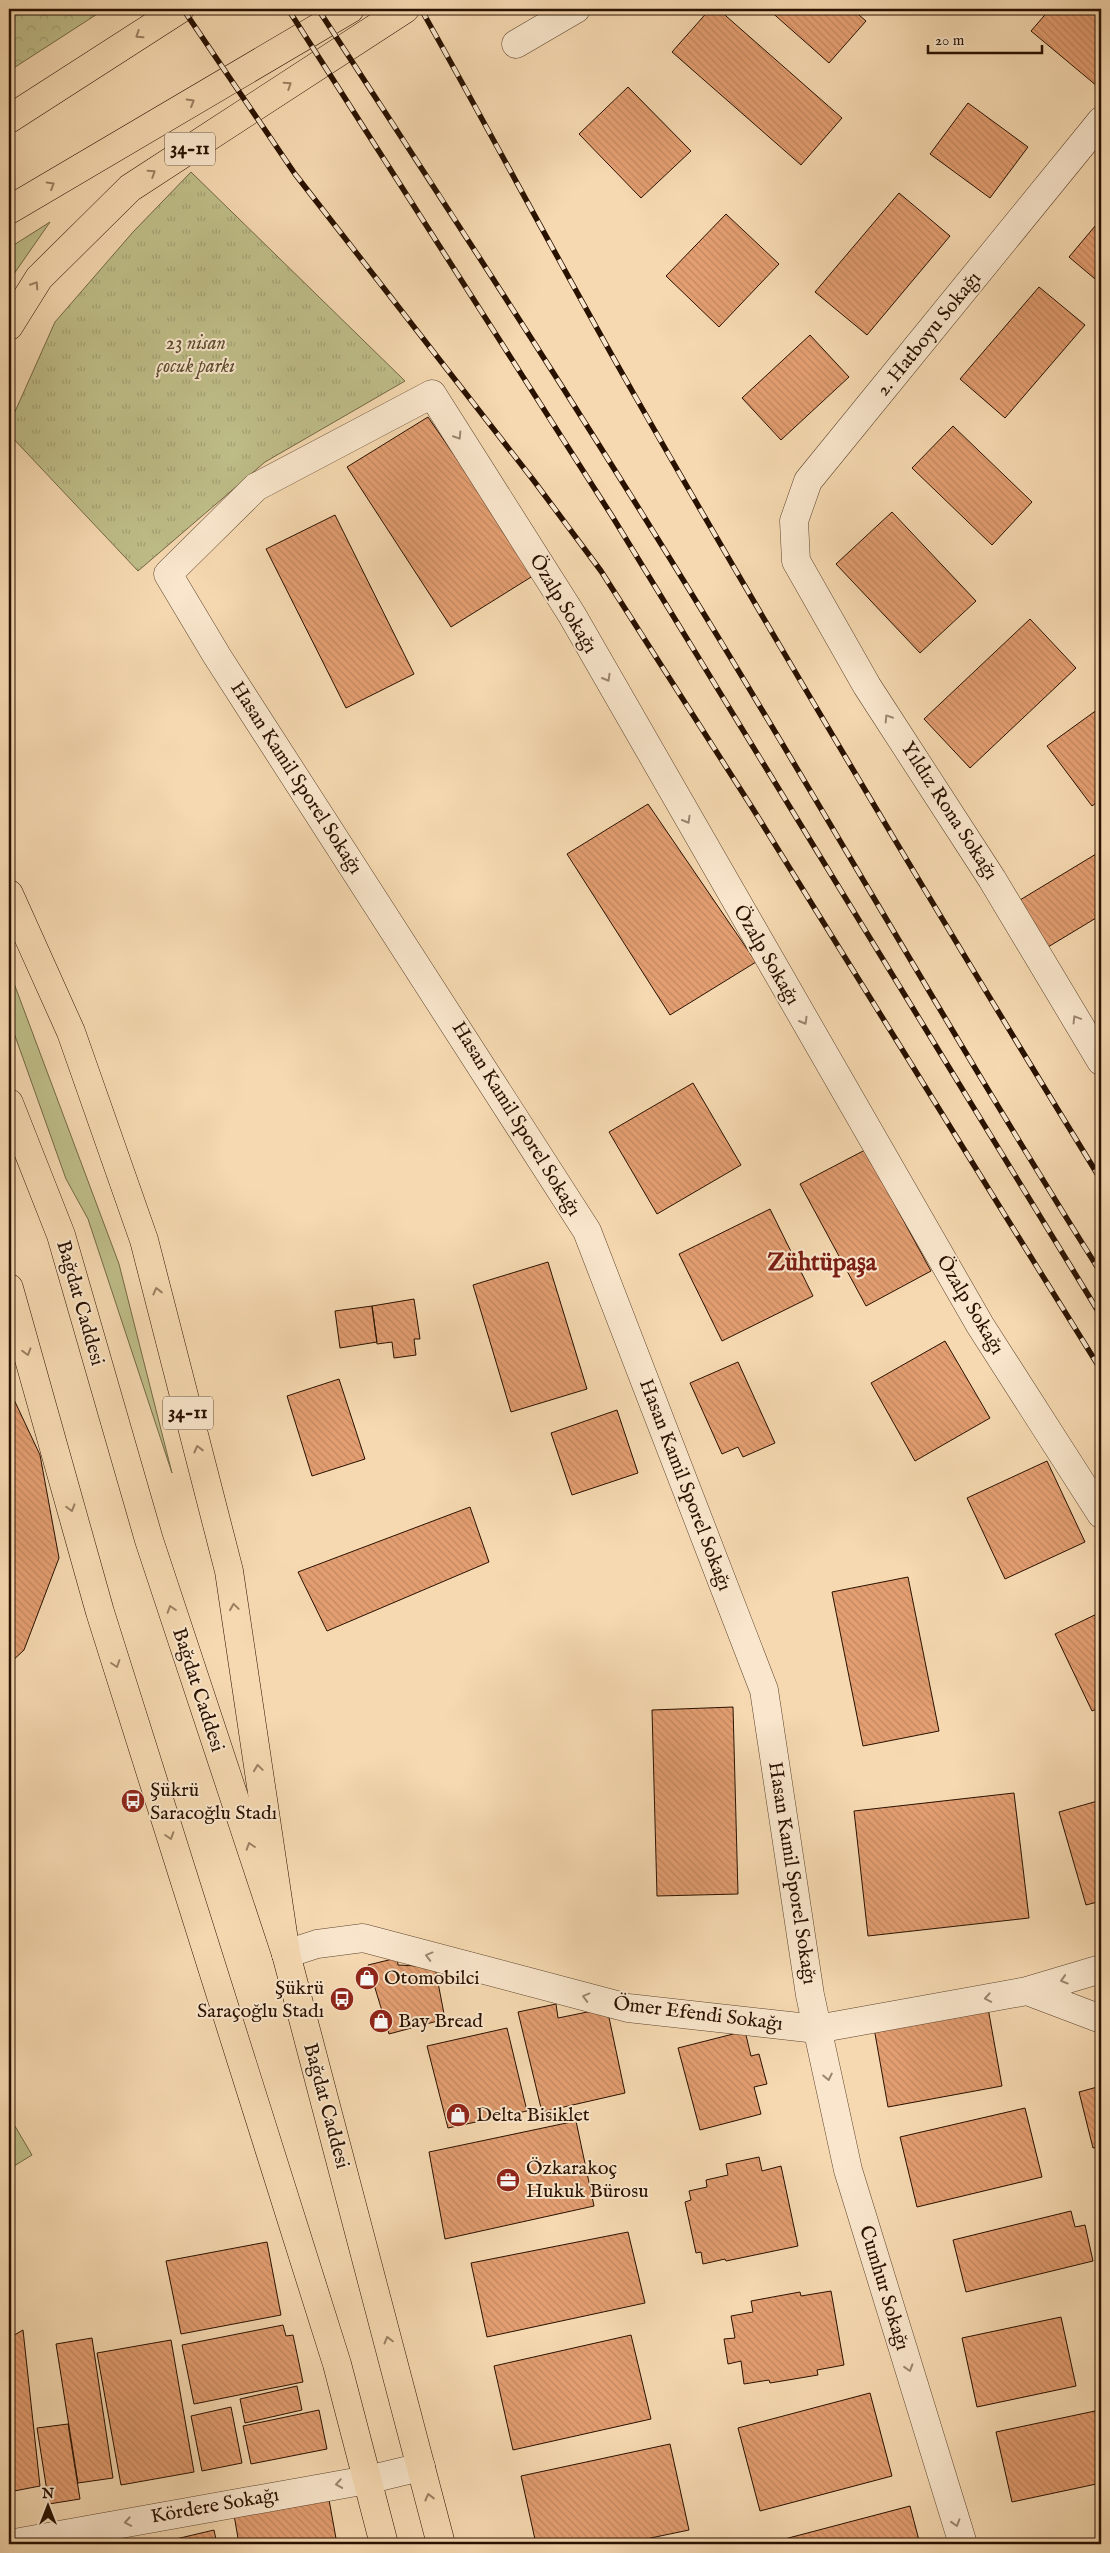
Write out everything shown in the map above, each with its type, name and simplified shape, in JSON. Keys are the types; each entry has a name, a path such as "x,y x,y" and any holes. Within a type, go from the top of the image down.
{"main road":[{"path":"9,119 180,9"},
{"name":"34-11","path":"9,210 350,9"},
{"name":"34-11","path":"9,326 39,278 130,188 405,9"},
{"name":"34-11","path":"9,894 71,1032 144,1240 229,1571 286,1954"},
{"name":"Bağdat Caddesi","path":"9,1103 61,1235 149,1540 286,1954 440,2544"},
{"path":"9,1288 100,1612 337,2364 384,2544"}],"street":[{"path":"516,44 576,9"},
{"name":"2. Hatboyu Sokağı","path":"796,561 794,521 808,481 1101,121"},
{"name":"Özalp Sokağı","path":"432,394 572,615 690,824 980,1325 1101,1514"},
{"name":"Hasan Kamil Sporel Sokağı","path":"432,394 256,487 168,574 217,656 587,1231 764,1690 810,1995 818,2029"},
{"name":"Yıldız Rona Sokağı","path":"796,561 868,686 992,879 1101,1061"},
{"name":"Ömer Efendi Sokağı","path":"286,1954 317,1944 363,1938 628,2008 818,2029 1027,1991 1101,1969"},
{"path":"1027,1991 1101,2019"},
{"name":"Cumhur Sokağı","path":"818,2029 848,2170 963,2544"},
{"name":"Kördere Sokağı","path":"9,2544 367,2480 421,2467"}],"green space":[{"path":"9,9 105,9 9,71"},
{"name":"23 nisan çocuk parkı","path":"191,172 405,381 265,462 138,571 9,434 9,425 55,322 133,232"},
{"path":"50,222 9,281 9,248"},
{"path":"9,970 119,1264 172,1473 88,1219 66,1179 9,1019"},
{"path":"9,2116 32,2155 9,2169"}],"building":[{"path":"710,9 718,9 842,118 801,165 672,52"},
{"path":"768,9 852,9 866,21 829,63"},
{"path":"1050,9 1101,9 1101,81 1097,86 1031,31"},
{"path":"628,87 691,151 641,198 579,134"},
{"path":"968,103 1028,147 990,198 930,154"},
{"path":"899,193 950,236 867,335 815,292"},
{"path":"726,214 779,264 719,327 666,276"},
{"path":"1101,219 1101,284 1069,257"},
{"path":"1039,287 1085,325 1005,418 960,379"},
{"path":"810,335 849,377 781,440 742,398"},
{"path":"428,417 536,574 451,627 347,467"},
{"path":"953,426 1032,502 992,545 912,468"},
{"path":"892,512 976,601 920,653 836,564"},
{"path":"335,515 414,674 346,708 266,549"},
{"path":"1030,619 1076,668 970,768 924,719"},
{"path":"1101,707 1101,799 1092,806 1047,746"},
{"path":"648,804 756,962 670,1015 567,854"},
{"path":"1101,851 1101,915 1048,947 1020,900"},
{"path":"693,1083 741,1165 657,1214 609,1132"},
{"path":"865,1150 931,1271 866,1306 800,1184"},
{"path":"770,1209 813,1296 722,1341 679,1254"},
{"path":"548,1262 587,1389 511,1412 473,1285"},
{"path":"414,1299 420,1339 414,1339 416,1355 394,1358 392,1342 377,1344 372,1306"},
{"path":"372,1306 377,1342 340,1348 335,1311"},
{"path":"945,1341 990,1418 915,1461 871,1383"},
{"path":"738,1362 775,1443 743,1457 738,1447 722,1454 690,1383"},
{"path":"339,1379 365,1459 312,1476 287,1396"},
{"path":"9,1389 40,1455 59,1558 24,1650 9,1664"},
{"path":"617,1410 638,1473 572,1495 551,1433"},
{"path":"1047,1461 1085,1542 1005,1579 967,1498"},
{"path":"470,1507 489,1562 327,1631 298,1572"},
{"path":"908,1577 939,1731 863,1746 832,1592"},
{"path":"1101,1612 1101,1707 1092,1711 1055,1634"},
{"path":"733,1707 738,1894 657,1896 652,1710"},
{"path":"1014,1793 1029,1918 868,1936 854,1811"},
{"path":"1101,1800 1101,1901 1086,1905 1059,1812"},
{"path":"397,1958 398,1965 435,1967 445,2019 389,2034 368,1965"},
{"path":"556,2004 558,2018 607,2008 625,2093 542,2112 518,2012"},
{"path":"988,2008 1002,2086 888,2107 874,2028"},
{"path":"507,2028 527,2111 448,2128 427,2046"},
{"path":"745,2031 751,2056 759,2054 767,2084 754,2087 761,2114 700,2130 678,2048"},
{"path":"1101,2086 1101,2146 1093,2148 1079,2092"},
{"path":"1025,2108 1042,2177 917,2207 900,2137"},
{"path":"576,2121 594,2206 445,2239 429,2152"},
{"path":"759,2157 762,2171 781,2166 798,2246 703,2264 701,2252 696,2253 685,2202 691,2200 689,2191 707,2187 706,2180 728,2175 726,2164"},
{"path":"1071,2211 1075,2227 1085,2225 1093,2261 966,2292 953,2240"},
{"path":"628,2232 645,2303 487,2337 471,2263"},
{"path":"267,2242 281,2315 181,2334 166,2261"},
{"path":"831,2291 844,2365 817,2370 818,2375 770,2383 769,2380 744,2384 741,2361 728,2364 724,2339 735,2338 731,2316 753,2312 751,2301 800,2292 801,2296"},
{"path":"1061,2317 1076,2386 977,2407 962,2338"},
{"path":"283,2325 286,2336 293,2335 303,2382 194,2404 182,2345"},
{"path":"23,2330 40,2486 9,2492 9,2338"},
{"path":"631,2335 651,2419 513,2450 494,2366"},
{"path":"92,2338 113,2478 78,2483 56,2344"},
{"path":"171,2340 194,2472 121,2485 97,2353"},
{"path":"297,2386 302,2410 245,2423 240,2399"},
{"path":"870,2393 892,2476 760,2511 738,2428"},
{"path":"231,2407 242,2463 202,2471 191,2416"},
{"path":"319,2410 327,2449 251,2464 243,2426"},
{"path":"1095,2411 1101,2440 1101,2483 1012,2502 996,2432"},
{"path":"68,2424 80,2499 49,2504 37,2428"},
{"path":"670,2444 689,2530 622,2544 536,2544 521,2476"},
{"path":"328,2494 337,2544 239,2544 233,2509"},
{"path":"910,2506 920,2544 778,2544 777,2541"},
{"path":"214,2530 217,2544 163,2544 163,2542"}],"railway":[{"path":"183,9 295,174 534,481 601,571 753,809 1101,1370"},
{"path":"288,9 612,516 1101,1316"},
{"path":"318,9 543,357 654,533 762,710 972,1063 1101,1273"},
{"path":"421,9 608,348 692,495 865,790 1101,1180"}],"place":[{"name":"Şükrü Saracoğlu Stadı","path":"133,1801"},
{"name":"Otomobilci","path":"367,1978"},
{"name":"Şükrü Saraçoğlu Stadı","path":"342,1999"},
{"name":"Bay Bread","path":"381,2021"},
{"name":"Delta Bisiklet","path":"458,2115"},
{"name":"Özkarakoç Hukuk Bürosu","path":"508,2180"}],"district":[{"name":"Zühtüpaşa","path":"822,1263"}]}
